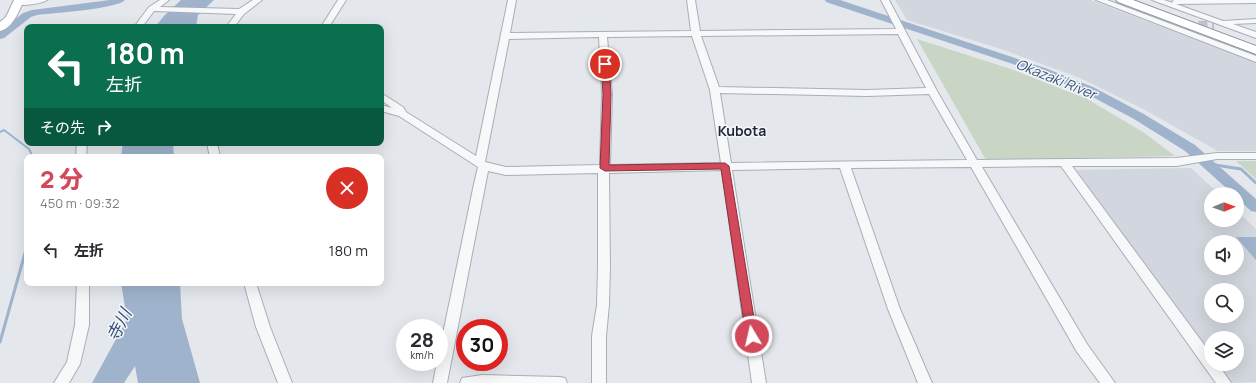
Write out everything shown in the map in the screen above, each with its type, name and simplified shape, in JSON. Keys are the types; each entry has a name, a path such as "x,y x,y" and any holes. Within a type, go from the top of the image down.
{"highway":[{"path":"1122,0 1256,50"},
{"path":"1136,0 1256,44"}],"main road":[{"path":"0,28 10,18 18,2"}],"street":[{"path":"18,2 43,0"},
{"path":"141,24 157,10 165,0"},
{"path":"232,24 238,12 252,0"},
{"path":"157,10 238,12 258,0"},
{"path":"327,24 342,0"},
{"path":"440,383 479,184 512,0"},
{"path":"691,0 696,34 715,90 725,166 759,383"},
{"path":"886,0 932,91 976,164 1068,326 1108,383"},
{"path":"1100,0 1181,28 1256,59"},
{"path":"1156,0 1216,23 1256,35"},
{"path":"1175,1 1185,10"},
{"path":"1175,1 1256,1"},
{"path":"1216,23 1256,21"},
{"path":"505,36 902,31"},
{"path":"599,383 599,336 603,305 603,174 605,168 607,94 603,35"},
{"path":"715,90 866,93 932,91"},
{"path":"384,98 400,109 402,114"},
{"path":"384,109 402,114 482,165 506,171 844,164 1065,164 1176,162 1213,157 1256,156"},
{"path":"844,164 894,309 925,383"},
{"path":"1065,164 1224,383"},
{"path":"61,383 73,364 82,325 83,286"},
{"path":"251,286 263,327 285,383"},
{"path":"467,383 482,381 560,383"}],"shaded area":[{"path":"895,0 1091,0 1256,63 1256,151 1218,151 1145,110 1080,78 1004,50 907,20"},
{"path":"1191,168 1211,187 1204,187 1204,227 1244,227 1244,218 1256,229 1256,382 1228,383 1219,371 1244,371 1244,331 1204,331 1204,350 1072,170"}],"green space":[{"path":"917,39 1011,69 1087,99 1143,132 1175,156 986,160"},
{"path":"1236,161 1256,161 1256,179"}],"water":[{"path":"181,0 214,0 198,15 196,24 157,24"},
{"path":"123,146 173,146 174,154 121,154"},
{"path":"1244,237 1256,238 1256,260 1244,246"},
{"path":"122,286 180,286 182,319 200,383 138,383 135,366 124,383 92,383 127,319"}],"waterway":[{"path":"0,36 27,15 36,12 111,3 120,0"},
{"name":"Okazaki River","path":"830,0 1041,70 1089,90 1138,116 1190,148 1256,207"},
{"path":"0,132 4,130 24,145"},
{"path":"25,146 32,154"},
{"path":"1213,165 1209,164 1241,169 1256,183"},
{"path":"0,342 24,257"}],"tunnel":[{"path":"1185,26 1214,25"}],"district":[{"name":"Kubota","path":"742,131"}],"route":[{"path":"605,64 607,94 605,168 725,166 752,336"}],"water label":[{"name":"寺川","path":"119,325"}]}
